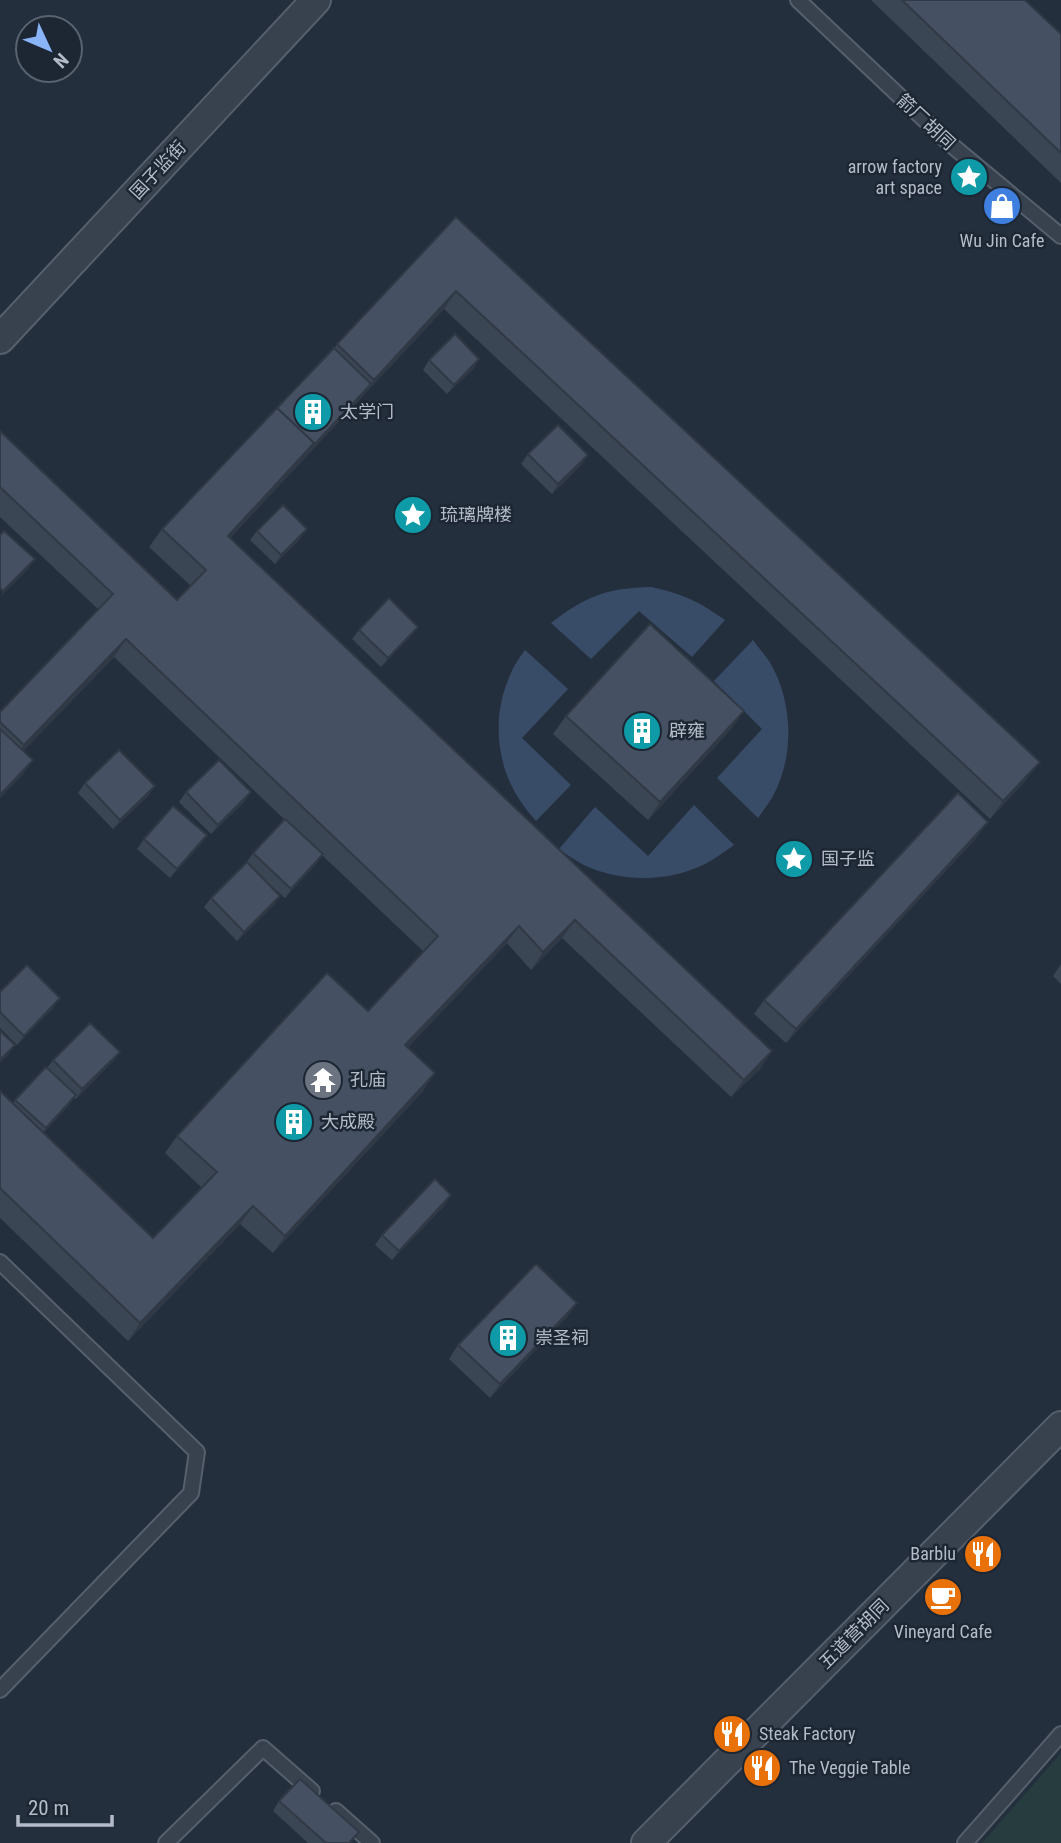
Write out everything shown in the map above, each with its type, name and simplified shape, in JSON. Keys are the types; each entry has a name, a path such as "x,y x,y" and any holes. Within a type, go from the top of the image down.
{"street":[{"name":"国子监街","path":"0,339 316,0"},
{"name":"五道营胡同","path":"646,1843 1057,1436"}],"lane":[{"name":"箭厂胡同","path":"798,0 949,143 1061,236"},
{"path":"808,11 819,0"},
{"path":"0,1262 197,1451 191,1493 0,1690"},
{"path":"965,1843 1061,1734"},
{"path":"166,1843 263,1748 372,1843"}],"green space":[{"path":"1061,1753 1061,1843 982,1843"}],"water":[{"path":"651,587 690,599 725,620 692,657 639,611 591,659 551,623 575,606 598,595 622,589"},
{"path":"753,640 777,676 787,710 788,728 788,746 780,780 758,818 717,778 762,729 714,681"},
{"path":"525,650 568,689 522,738 571,785 536,821 511,785 499,737 505,688"},
{"path":"694,805 734,845 710,861 678,874 631,878 601,872 559,849 595,807 648,856"}],"building":[{"path":"902,0 1025,0 1061,34 1061,153"},
{"path":"456,217 1040,762 1003,801 456,291 374,380 337,344"},
{"path":"455,334 479,359 454,385 429,360"},
{"name":"太学门","path":"334,348 371,384 312,447 314,443 277,408"},
{"path":"277,408 314,443 228,536 772,1051 744,1080 575,920 543,952 519,926 405,1045 435,1073 285,1236 253,1206 140,1323 0,1188 0,1091 153,1238 217,1172 177,1136 327,973 368,1011 438,936 126,639 24,745 0,722 0,712 113,594 0,487 0,431 177,600 206,570 162,529"},
{"path":"558,425 588,455 558,484 528,454"},
{"path":"283,505 307,529 281,555 257,531"},
{"path":"4,531 35,559 3,591 0,588 0,535"},
{"path":"389,598 418,627 388,658 359,630"},
{"name":"辟雍","path":"650,624 744,711 660,802 566,716"},
{"path":"0,729 33,760 0,795"},
{"path":"119,750 155,786 120,820 85,783"},
{"path":"219,760 251,792 218,825 186,792"},
{"path":"958,793 988,822 796,1029 764,1000"},
{"path":"173,806 207,835 177,869 144,839"},
{"path":"285,819 323,854 291,889 253,853"},
{"path":"247,862 280,896 244,932 211,898"},
{"path":"27,965 60,998 24,1036 0,1012 0,992"},
{"path":"90,1023 120,1052 82,1089 53,1060"},
{"path":"0,1031 15,1045 0,1060"},
{"path":"46,1067 76,1095 46,1128 15,1100"},
{"path":"435,1179 451,1195 399,1251 382,1235"},
{"name":"崇圣祠","path":"536,1264 577,1303 500,1384 458,1345"},
{"path":"300,1779 359,1832 349,1843 326,1843 279,1801"}],"place":[{"name":"arrow factory art space","path":"969,177"},
{"name":"Wu Jin Cafe","path":"1002,206"},
{"name":"太学门","path":"313,412"},
{"name":"琉璃牌楼","path":"413,515"},
{"name":"辟雍","path":"642,731"},
{"name":"国子监","path":"794,859"},
{"name":"孔庙","path":"323,1080"},
{"name":"大成殿","path":"294,1122"},
{"name":"崇圣祠","path":"508,1338"},
{"name":"Barblu","path":"983,1554"},
{"name":"Vineyard Cafe","path":"943,1597"},
{"name":"Steak Factory","path":"732,1734"},
{"name":"The Veggie Table","path":"762,1768"}]}
